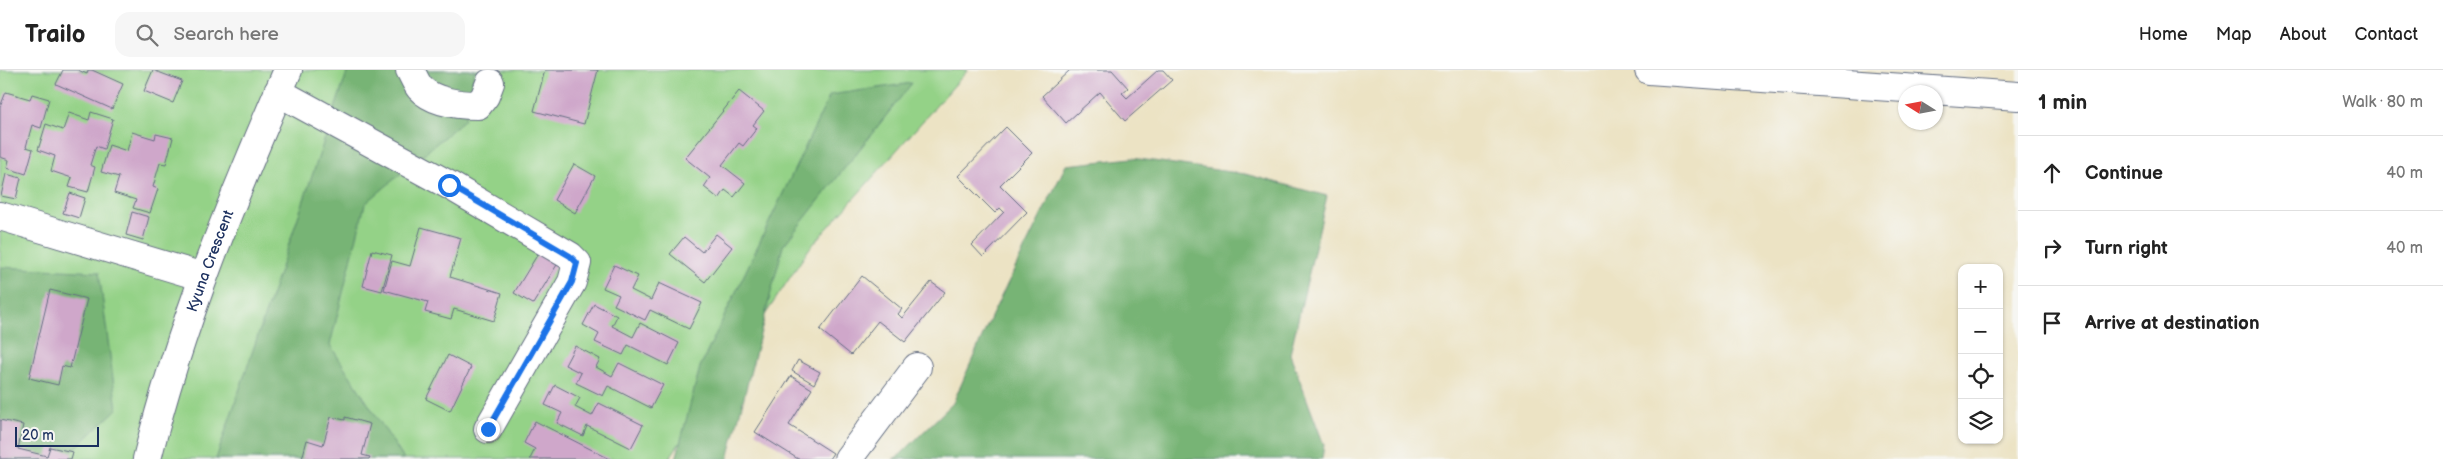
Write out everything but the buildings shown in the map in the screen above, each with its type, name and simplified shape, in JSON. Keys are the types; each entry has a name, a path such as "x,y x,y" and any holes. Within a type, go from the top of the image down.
{"street":[{"path":"410,70 421,88 442,100 463,105 478,105 485,96 490,83"},
{"path":"1649,70 2018,96"},
{"path":"283,81 449,185 570,256 577,263 572,282 488,429"},
{"name":"Kyuna Crescent","path":"147,459 156,424 202,277 240,181 283,81"},
{"path":"0,216 202,277"},
{"path":"848,459 917,368"}],"green space":[{"path":"0,70 968,70 809,249 669,459 0,459"},
{"path":"348,70 475,70 464,120 365,204 330,345 404,459 216,459"},
{"path":"912,83 783,246 728,459 676,459 700,367 830,95"},
{"path":"1132,158 1245,174 1327,196 1290,354 1324,445 1322,459 893,459 900,455 953,403 992,315 1066,165"},
{"path":"0,267 99,272 117,409 64,459 0,459"}],"route":[{"path":"449,185 570,256 577,263 572,282 488,429"}]}
